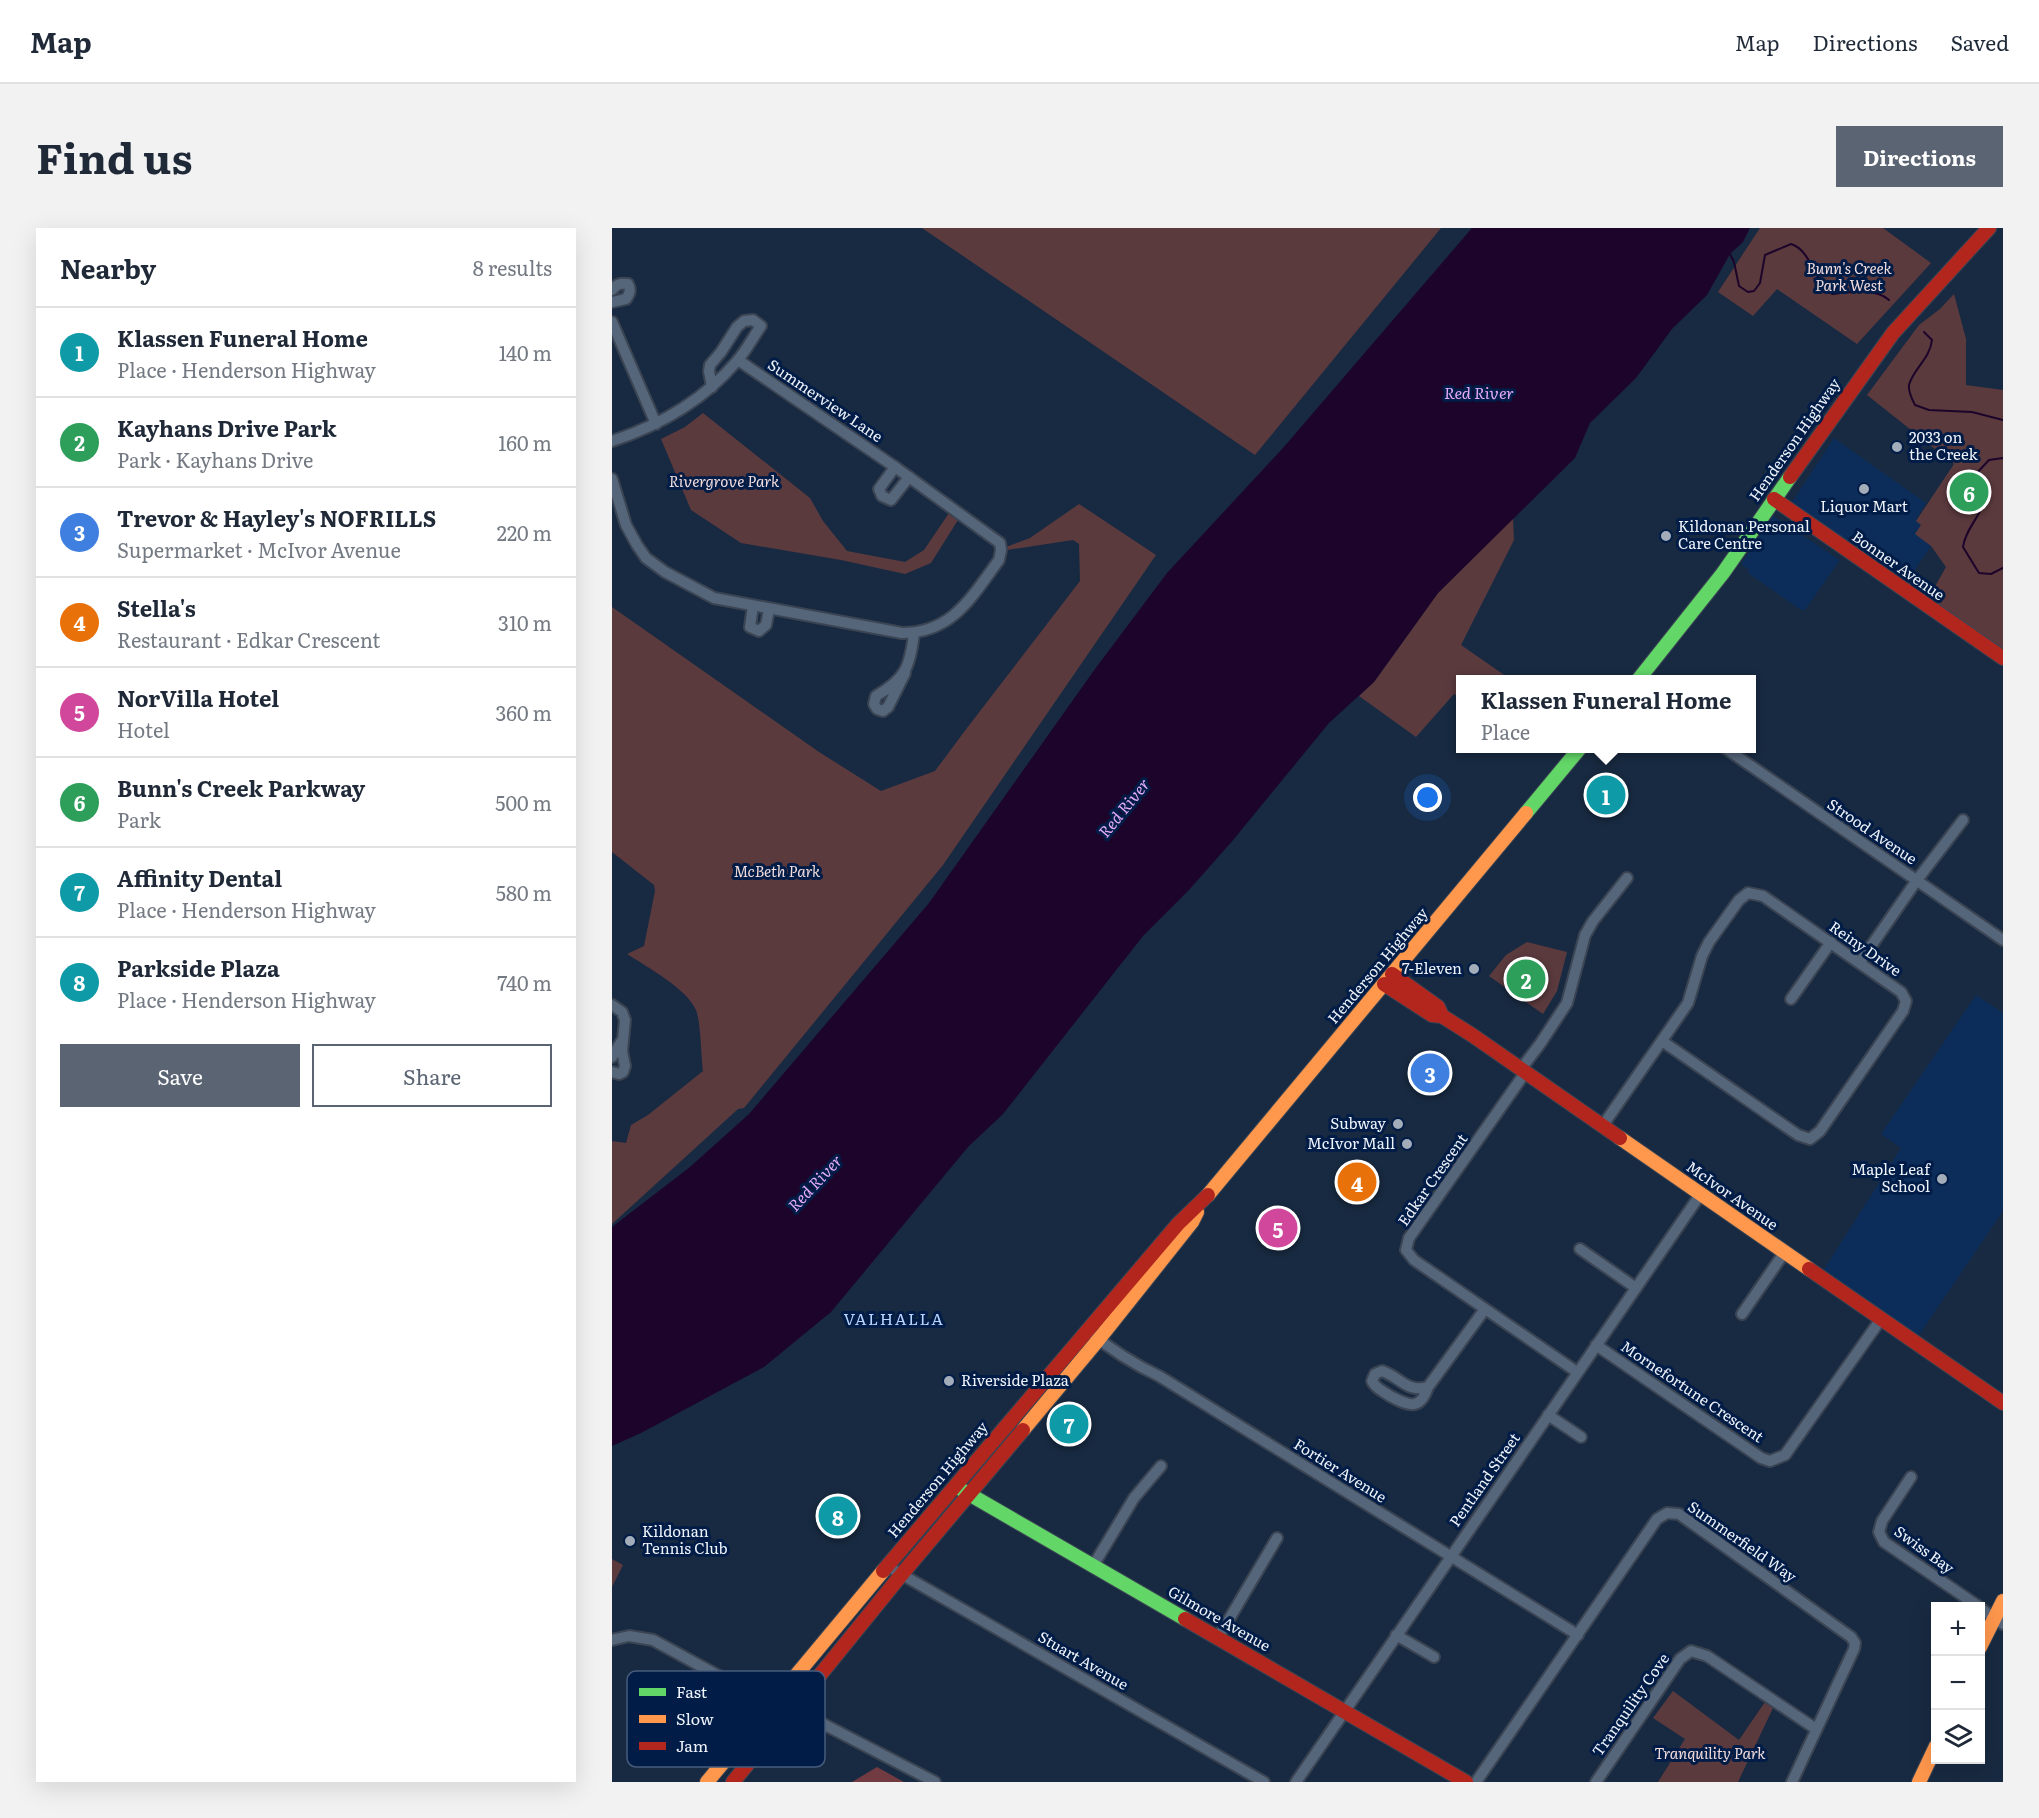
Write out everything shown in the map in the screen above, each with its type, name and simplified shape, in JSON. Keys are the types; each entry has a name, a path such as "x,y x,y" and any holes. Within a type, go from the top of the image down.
{"main road":[{"name":"Henderson Highway","path":"1642,675 1723,573 1839,405 1893,333 1989,228"},
{"name":"Bonner Avenue","path":"1774,499 2003,658"},
{"name":"Henderson Highway","path":"799,1671 1178,1224 1200,1204 1576,753"},
{"name":"McIvor Avenue","path":"1388,979 1438,1007 1442,1016 2003,1403"},
{"name":"Henderson Highway","path":"823,1671 1098,1339 1192,1222 1200,1204"},
{"name":"Gilmore Avenue","path":"955,1485 1466,1782"},
{"path":"1985,1640 1999,1621 2003,1601"},
{"path":"1919,1782 1931,1755"},
{"name":"Henderson Highway","path":"708,1782 720,1767"},
{"name":"Henderson Highway","path":"733,1782 745,1767"}],"street":[{"path":"612,290 616,285 622,283 630,288 627,298 612,302"},
{"path":"612,441 678,413 712,387 738,360 761,326 753,320 744,321 737,327 710,365 708,371 712,387"},
{"path":"612,322 656,424"},
{"name":"Summerview Lane","path":"612,479 626,525 646,558 665,572 714,598 902,633 932,629 958,613 999,560 1000,543 896,467 738,360"},
{"path":"896,467 879,489 882,496 891,500 909,477"},
{"path":"753,606 750,627 759,631 766,626 769,609"},
{"path":"905,673 914,633"},
{"name":"Strood Avenue","path":"1732,753 2003,940"},
{"path":"1860,962 1917,880 1963,820"},
{"path":"1523,1071 1567,1003 1585,935 1593,921 1627,878"},
{"name":"Reiny Drive","path":"1603,1127 1688,1003 1702,956 1739,900 1748,893 1762,896 1831,942 1901,992 1906,1001 1903,1011 1820,1131 1810,1139 1798,1135 1662,1041"},
{"path":"1791,999 1831,942"},
{"path":"612,1005 622,1012 625,1020 624,1068 619,1074 612,1072"},
{"path":"612,1058 623,1039"},
{"name":"Edkar Crescent","path":"1523,1071 1407,1243 1406,1250 1414,1260 1577,1372"},
{"name":"Pentland Street","path":"1296,1782 1700,1195"},
{"path":"1580,1249 1636,1288"},
{"path":"1742,1314 1784,1253"},
{"path":"1428,1387 1418,1390 1410,1388 1382,1371 1375,1374 1372,1381 1375,1387 1406,1404 1418,1403 1424,1398 1428,1387 1485,1309"},
{"name":"Mornefortune Crescent","path":"1596,1345 1761,1458 1770,1461 1780,1459 1785,1455 1881,1319"},
{"name":"Fortier Avenue","path":"1088,1330 1098,1339 1578,1635"},
{"path":"1548,1415 1581,1437"},
{"path":"1093,1566 1134,1498 1161,1466"},
{"name":"Swiss Bay","path":"1911,1477 1882,1521 1879,1533 1884,1542 1972,1602"},
{"name":"Summerfield Way","path":"1476,1782 1657,1519 1667,1513 1679,1514 1855,1643 1792,1782"},
{"path":"1218,1638 1277,1538"},
{"name":"Stuart Avenue","path":"887,1566 1264,1782"},
{"name":"Swiss Bay","path":"1985,1611 1999,1621"},
{"path":"1396,1635 1434,1657"},
{"path":"612,1640 629,1636 653,1640 713,1671"},
{"name":"Tranquility Cove","path":"1596,1782 1680,1659 1691,1651 1707,1656 1816,1729"},
{"path":"825,1726 935,1782"}],"shaded area":[{"path":"1834,438 1926,503 1916,520 1922,524 1931,546 1904,586 1790,505"},
{"path":"1773,516 1840,560 1805,610 1801,610 1748,573 1749,570 1741,564"},
{"name":"Maple Leaf School","path":"1976,995 2003,1013 2003,1211 1917,1338 1823,1271 1901,1148 1881,1134"},
{"path":"877,1767 904,1782 852,1782"}],"green space":[{"path":"922,228 1441,228 1255,455"},
{"name":"Bunn's Creek Park West","path":"1760,228 1883,228 1931,263 1857,344 1777,289 1753,316 1718,292"},
{"path":"1954,294 1966,339 1966,385 2003,390 2003,650 1928,599 1946,567 1931,546 1915,534 1921,525 1916,521 1954,464 1867,395 1919,325 1940,309"},
{"name":"Rivergrove Park","path":"703,413 810,498 823,521 847,551 905,562 924,550 949,513 958,520 931,563 905,574 841,560 741,543 691,510 661,439 685,427"},
{"name":"McBeth Park","path":"1079,504 1156,555 943,865 744,1108 738,1109 612,1224 612,1141 626,1143 631,1125 648,1115 703,1071 699,1023 696,1010 691,1002 675,986 627,954 644,946 655,891 654,885 612,852 612,607 819,752 881,791 935,771 1080,581 1079,544 1073,540 1007,550 1006,547 1030,538"},
{"path":"1513,518 1514,540 1461,645 1504,675 1456,675 1456,695 1454,694 1416,737 1359,696 1374,682 1438,593"},
{"path":"1527,942 1567,952 1557,991 1543,1014 1489,976 1506,955"},
{"path":"612,1559 623,1565 612,1587"},
{"name":"Tranquility Park","path":"1673,1691 1739,1740 1765,1702 1773,1708 1738,1782 1658,1782 1685,1739 1653,1718"}],"water":[{"name":"Red River","path":"1472,228 1750,228 1743,242 1730,254 1707,295 1672,329 1636,378 1590,423 1575,458 1438,593 1374,682 1329,723 1234,839 1189,890 1143,936 1003,1114 968,1147 831,1312 764,1367 641,1433 612,1446 612,1227 690,1167 749,1114 929,903 1095,669 1167,573 1283,448"}],"waterway":[{"path":"1730,254 1739,286 1748,292 1754,291 1760,283 1765,255 1791,244 1798,247 1808,259 1821,282 1832,294 1870,292 1889,300"},
{"path":"1924,332 1932,340 1928,353 1909,385 1915,405 1929,410 1972,412 2003,420"},
{"path":"2003,458 1989,460 1974,476 1974,487 1983,505 1966,536 1963,547 1979,573 1991,574 2003,568"}],"traffic: fast":[{"path":"1642,675 1723,573 1790,477"},
{"path":"1526,813 1576,753"},
{"path":"962,1490 1185,1619"}],"traffic: slow":[{"path":"1208,1195 1526,813"},
{"path":"1620,1138 1809,1269"},
{"path":"1023,1430 1099,1339 1192,1222 1197,1212"},
{"path":"800,1671 883,1571"},
{"path":"1985,1637 2003,1601"},
{"path":"1919,1782 1931,1757"},
{"path":"707,1782 720,1767"}],"traffic: jam":[{"path":"1790,477 1893,333 1989,228"},
{"path":"1774,499 2003,658"},
{"path":"1392,974 1438,1007 1442,1016"},
{"path":"1384,984 1432,1015 1442,1016 1472,1035 1620,1138"},
{"path":"883,1571 1178,1224 1208,1195"},
{"path":"1809,1269 2003,1403"},
{"path":"823,1671 1023,1430"},
{"path":"1185,1619 1466,1782"},
{"path":"733,1782 745,1767"}],"place":[{"name":"2033 on the Creek","path":"1897,447"},
{"name":"Liquor Mart","path":"1864,489"},
{"name":"Bunn's Creek Parkway","path":"1969,492"},
{"name":"Kildonan Personal Care Centre","path":"1666,536"},
{"name":"Klassen Funeral Home","path":"1606,795"},
{"name":"7-Eleven","path":"1474,969"},
{"name":"Kayhans Drive Park","path":"1526,979"},
{"name":"Trevor & Hayley's NOFRILLS","path":"1430,1073"},
{"name":"Subway","path":"1398,1124"},
{"name":"McIvor Mall","path":"1407,1144"},
{"name":"Maple Leaf School","path":"1942,1179"},
{"name":"Stella's","path":"1357,1182"},
{"name":"NorVilla Hotel","path":"1278,1228"},
{"name":"Riverside Plaza","path":"949,1381"},
{"name":"Affinity Dental","path":"1069,1424"},
{"name":"Parkside Plaza","path":"838,1516"},
{"name":"Kildonan Tennis Club","path":"630,1541"}],"district":[{"name":"VALHALLA","path":"894,1319"}]}
